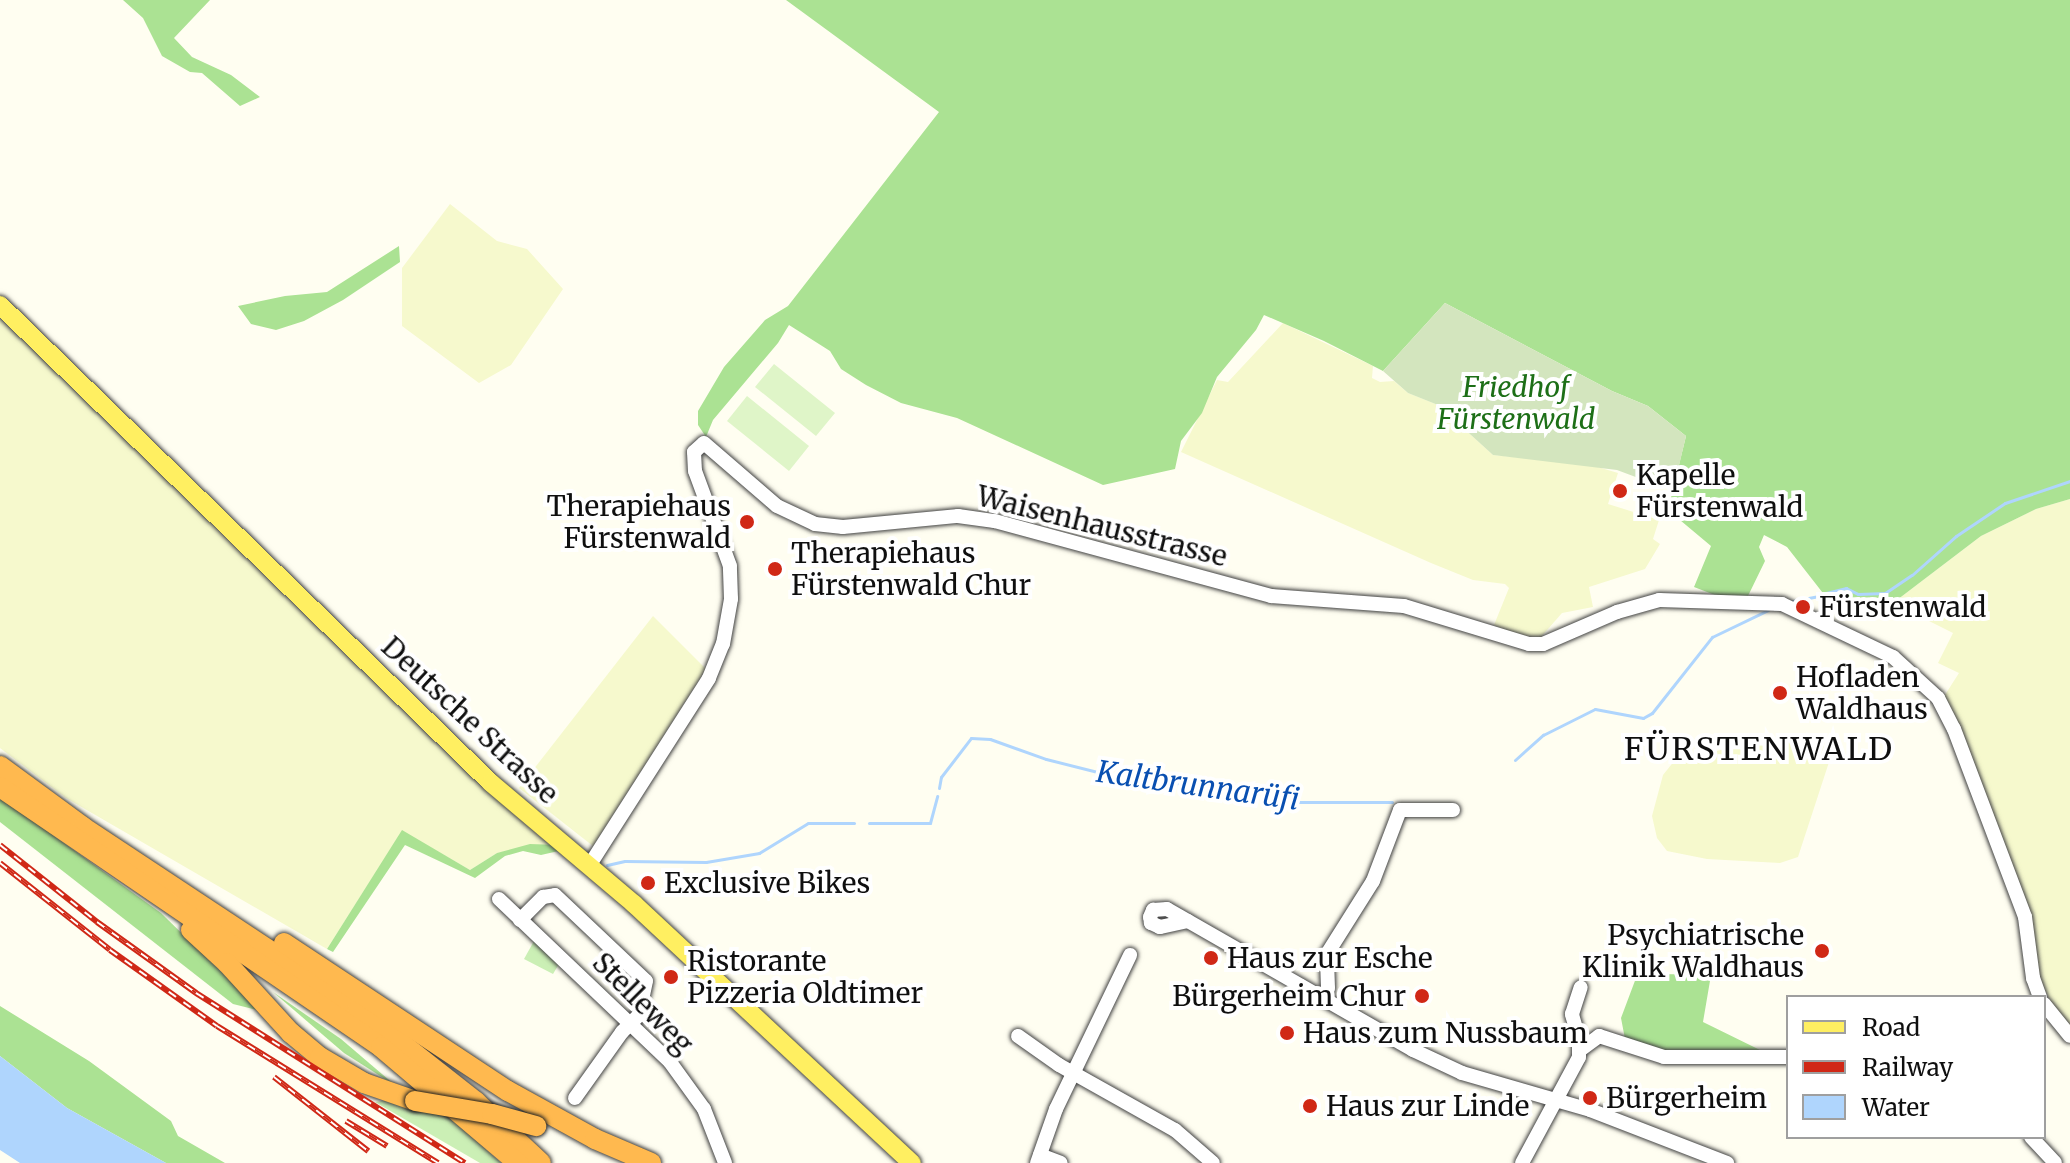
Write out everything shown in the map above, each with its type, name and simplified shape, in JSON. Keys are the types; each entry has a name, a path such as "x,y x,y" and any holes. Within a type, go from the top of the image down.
{"highway":[{"path":"0,766 83,827 358,1009 476,1102 541,1163"},
{"path":"0,787 96,856 370,1038 432,1087 518,1163"},
{"path":"83,827 147,860 343,979 508,1091 595,1139 651,1163"},
{"path":"96,856 214,950 291,1033 320,1057 364,1083 415,1101 492,1114 536,1126 632,1163"}],"main road":[{"name":"Deutsche Strasse","path":"0,305 491,783 589,866 912,1163"}],"street":[{"name":"Waisenhausstrasse","path":"589,866 709,678 723,644 731,599 730,566 695,471 694,452 704,443 777,506 815,524 843,527 958,516 995,521 1271,596 1404,606 1529,644 1543,644 1617,612 1659,600 1782,604 1893,657 1938,698 1954,729 2025,917 2033,978 2039,995"},
{"path":"1325,999 1328,988 1327,954 1373,881 1400,810 1453,810"},
{"path":"520,920 543,897 555,895 644,977 639,1015 575,1098"},
{"name":"Stelleweg","path":"499,899 670,1062 695,1094 715,1132 725,1163"},
{"path":"1188,921 1413,1050 1462,1073 1556,1099 1727,1163"},
{"path":"1061,1163 1038,1159 1074,1073 1130,955"},
{"path":"1580,1050 1572,1014 1581,987"},
{"path":"2046,1006 2070,1036"},
{"path":"1018,1036 1074,1073 1175,1130 1213,1163"},
{"path":"1522,1163 1580,1050 1599,1036 1648,1053 1677,1059 1786,1057"},
{"path":"2033,1139 2055,1163"}],"green space":[{"path":"123,0 210,0 174,38 192,57 231,75 260,97 240,106 202,73 190,72 162,56 143,18"},
{"path":"786,0 2070,0 2070,499 2036,509 1981,536 1893,603 1833,606 1787,547 1764,535 1759,547 1765,561 1747,598 1720,597 1694,587 1711,546 1668,510 1686,436 1648,406 1612,391 1445,303 1383,371 1264,315 1256,330 1217,377 1202,413 1181,441 1175,469 1103,485 957,418 901,403 841,369 830,351 789,325 778,343 713,420 706,437 698,425 698,411 724,367 765,320 788,306 939,112"},
{"path":"450,204 497,241 527,249 563,289 511,365 479,383 402,326 402,268"},
{"path":"399,246 400,262 343,300 304,321 276,330 251,324 238,306 285,296 327,292"},
{"name":"Friedhof Fürstenwald","path":"1445,303 1612,391 1648,406 1686,436 1673,491 1617,470 1493,455 1438,405 1408,393 1383,371"},
{"path":"0,312 558,845 497,853 470,870 402,831 327,949 66,798 0,748"},
{"path":"1283,323 1373,366 1372,378 1380,382 1394,381 1408,393 1438,405 1493,455 1591,465 1618,473 1608,504 1659,520 1653,539 1660,544 1645,569 1589,587 1593,607 1562,613 1541,637 1517,636 1494,625 1509,588 1505,584 1473,580 1431,563 1181,452 1217,380 1228,382"},
{"path":"774,364 835,413 816,436 755,387"},
{"path":"747,396 809,446 789,471 727,421"},
{"path":"2070,499 2070,1027 2059,1017 2035,971 2033,930 1943,698 1959,673 1938,663 1953,633 1893,603 1981,536 2036,509"},
{"path":"653,616 706,669 593,846 519,788"},
{"path":"1799,733 1830,750 1831,756 1798,857 1780,863 1707,859 1667,851 1657,838 1652,816 1663,775 1675,760"},
{"path":"0,797 161,913 261,1011 233,1004 0,822"},
{"path":"402,830 470,870 497,853 530,844 558,845 563,850 541,855 523,851 505,856 475,878 405,845 333,952 327,949"},
{"path":"534,941 559,964 553,974 524,959"},
{"path":"1660,974 1711,975 1703,1022 1760,1050 1670,1054 1625,1039 1621,1018 1636,978"},
{"path":"273,992 341,1039 396,1086 344,1053"},
{"path":"0,1006 89,1061 171,1121 178,1136 225,1163 166,1163 67,1108 0,1056"},
{"path":"388,1100 450,1117 501,1163 480,1163 375,1102"}],"water":[{"path":"0,1056 67,1108 166,1163 20,1163 0,1150"}],"waterway":[{"name":"Kaltbrunnarüfi","path":"1826,593 1846,588 1858,594 1885,593 1912,575 1956,536 2005,503 2070,481"},
{"name":"Kaltbrunnarüfi","path":"1793,601 1818,596"},
{"name":"Kaltbrunnarüfi","path":"1515,760 1543,735 1595,709 1643,718 1652,713 1712,637 1768,610"},
{"name":"Kaltbrunnarüfi","path":"939,788 941,777 971,738 990,739 1046,759 1137,782 1234,785 1296,802 1392,802"},
{"name":"Kaltbrunnarüfi","path":"869,823 930,823 937,796"},
{"name":"Kaltbrunnarüfi","path":"607,865 625,861 706,862 759,853 808,823 854,823"}],"railway":[{"path":"0,845 97,922 196,993 465,1163"},
{"path":"0,863 110,950 217,1026 438,1163"},
{"path":"274,1077 368,1151"},
{"path":"346,1121 387,1146"}],"place":[{"name":"Kapelle Fürstenwald","path":"1620,491"},
{"name":"Therapiehaus Fürstenwald","path":"747,522"},
{"name":"Therapiehaus Fürstenwald Chur","path":"775,569"},
{"name":"Fürstenwald","path":"1803,607"},
{"name":"Hofladen Waldhaus","path":"1780,693"},
{"name":"Exclusive Bikes","path":"648,883"},
{"name":"Psychiatrische Klinik Waldhaus","path":"1822,951"},
{"name":"Haus zur Esche","path":"1211,958"},
{"name":"Ristorante Pizzeria Oldtimer","path":"671,977"},
{"name":"Bürgerheim Chur","path":"1422,996"},
{"name":"Haus zum Nussbaum","path":"1287,1033"},
{"name":"Bürgerheim","path":"1590,1098"},
{"name":"Haus zur Linde","path":"1310,1106"}],"district":[{"name":"FÜRSTENWALD","path":"1759,749"}]}
